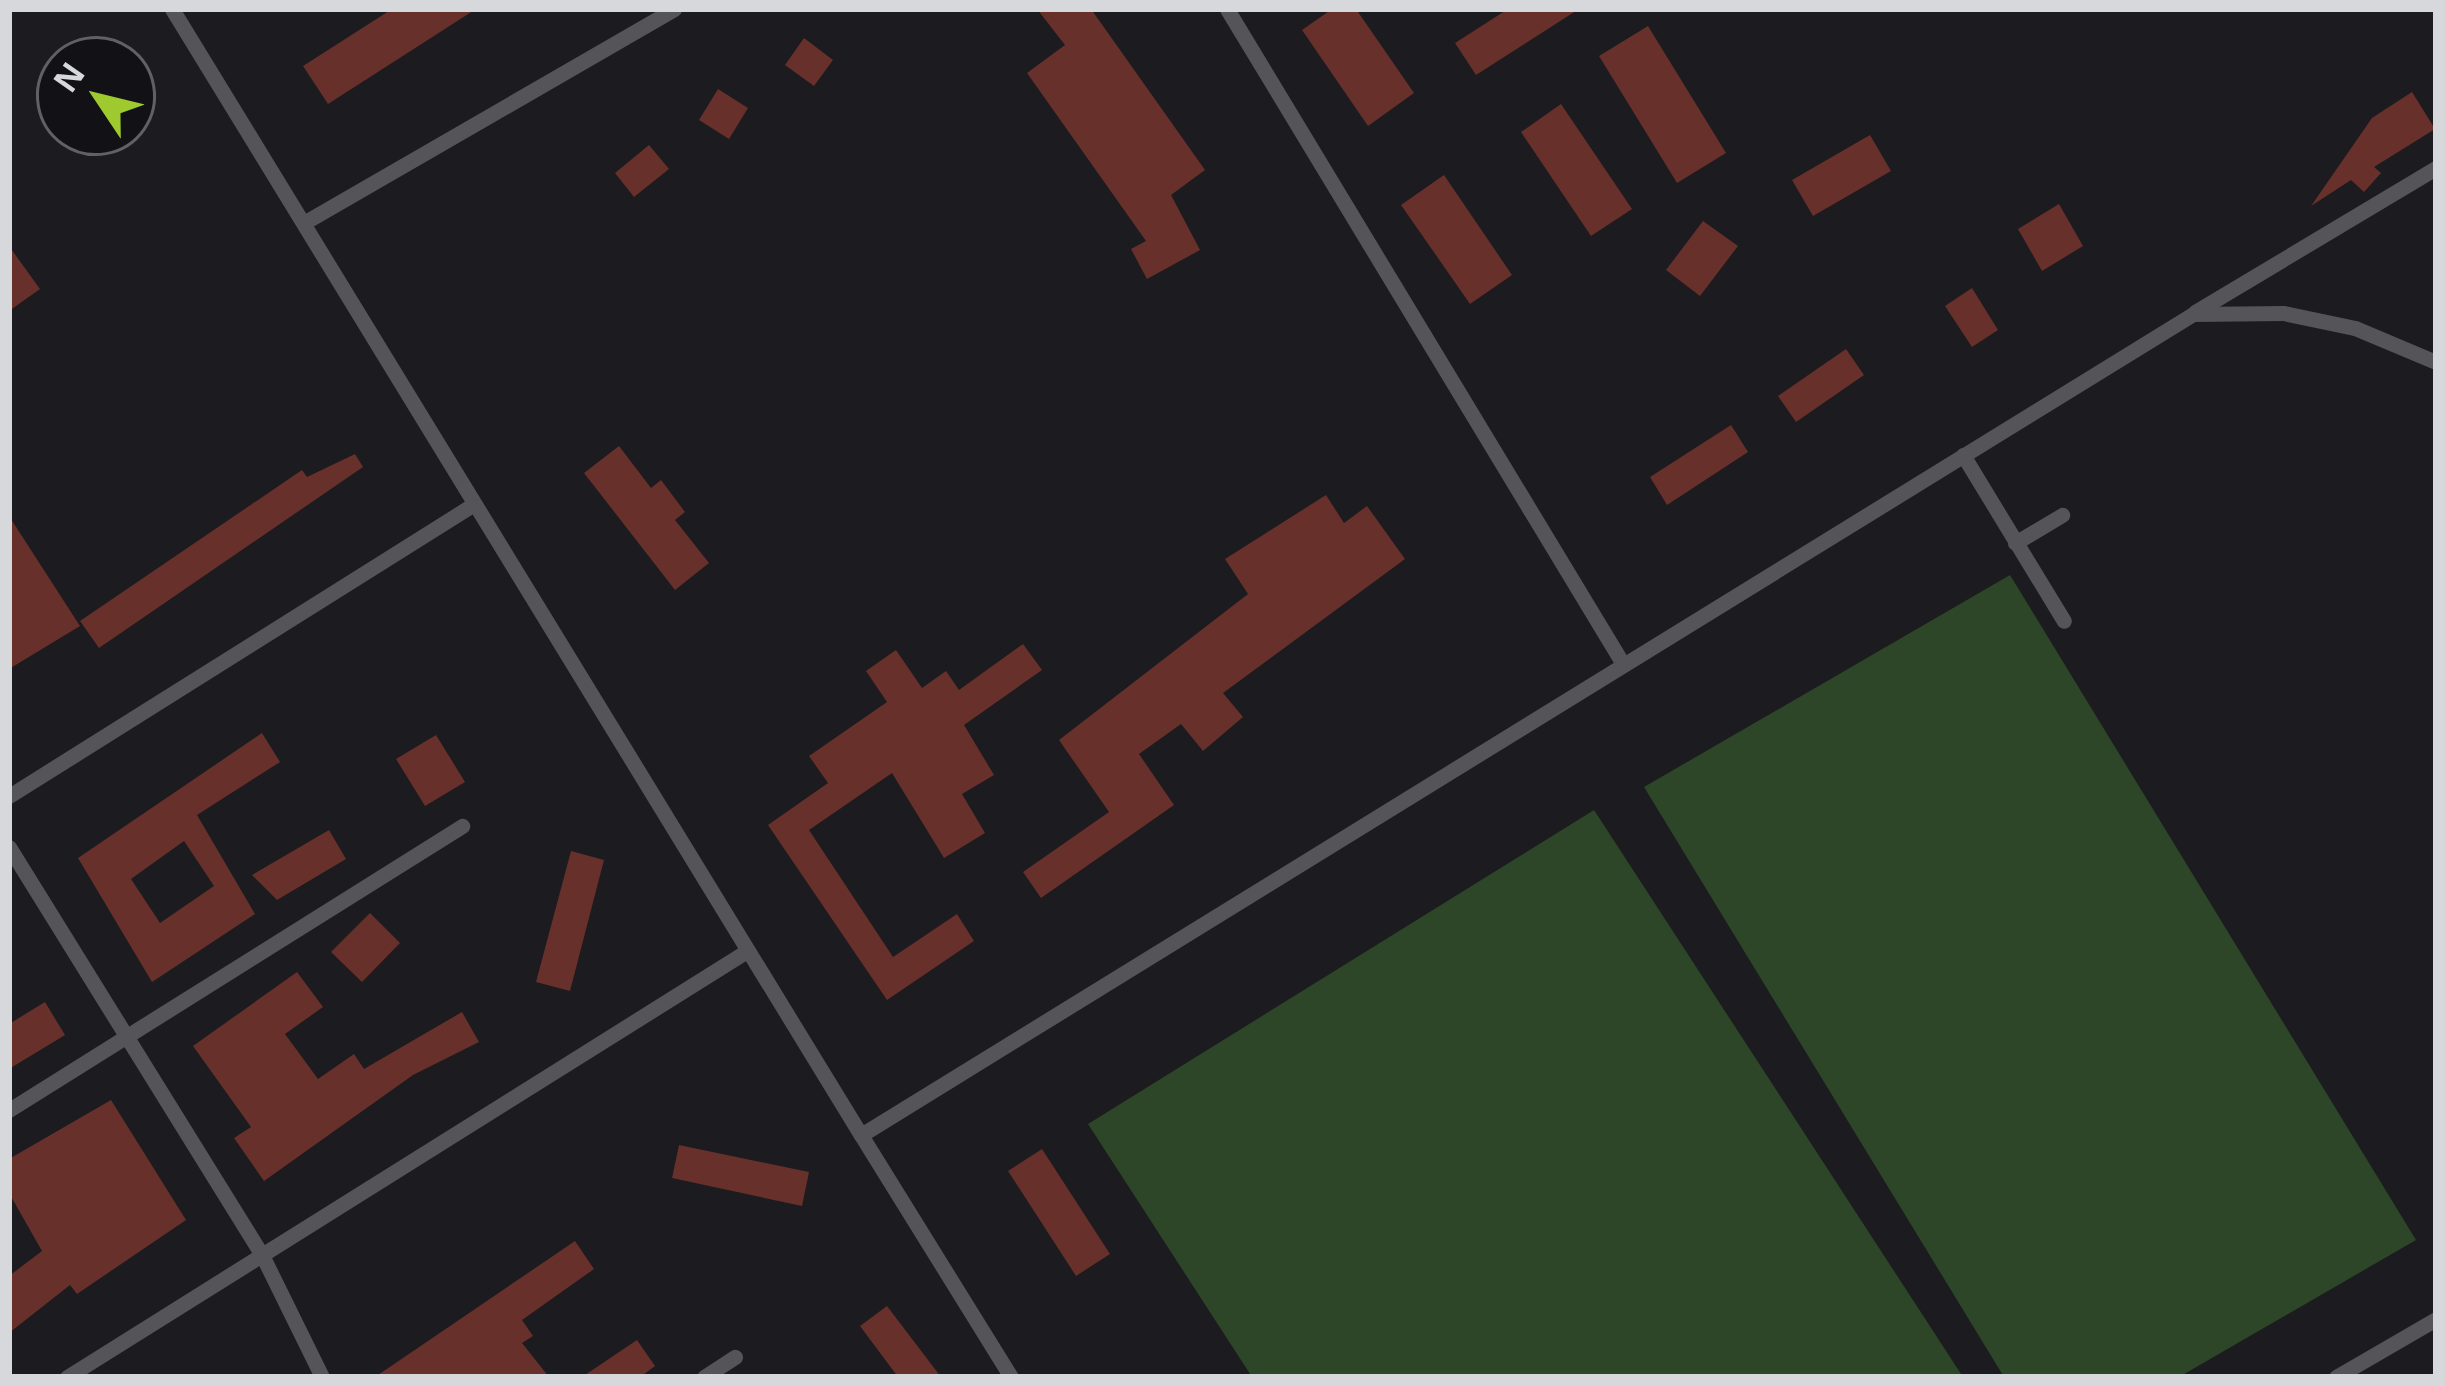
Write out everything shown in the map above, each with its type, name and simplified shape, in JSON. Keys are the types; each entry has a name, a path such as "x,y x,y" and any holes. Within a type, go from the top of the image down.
{"lane":[{"path":"172,9 307,221 471,506 1011,1377"},
{"path":"307,221 674,9"},
{"path":"1227,9 1620,659"},
{"path":"861,1136 1620,659 2436,169"},
{"path":"2193,314 2283,313 2355,328 2436,362"},
{"path":"1963,454 2063,622"},
{"path":"9,796 471,506"},
{"path":"2015,543 2062,515"},
{"path":"9,1110 462,826"},
{"path":"9,847 262,1255 322,1377"},
{"path":"68,1377 747,951"},
{"path":"2336,1377 2436,1319"},
{"path":"704,1377 736,1358"}],"green space":[{"path":"2010,575 2416,1240 2179,1377 2004,1377 1644,787"},
{"path":"1594,810 1963,1377 1252,1377 1088,1124"}],"building":[{"path":"392,9 476,9 328,104 303,66"},
{"path":"1037,9 1091,9 1205,170 1171,195 1200,250 1147,279 1131,249 1146,241 1027,73 1065,45"},
{"path":"1332,9 1356,9 1414,93 1368,126 1302,30"},
{"path":"1508,9 1579,9 1476,75 1455,43"},
{"path":"1648,26 1726,153 1677,183 1599,56"},
{"path":"804,38 833,60 814,86 785,65"},
{"path":"718,89 748,108 729,139 699,120"},
{"path":"2412,92 2435,129 2374,167 2381,173 2364,192 2351,180 2311,206 2372,118"},
{"path":"1561,104 1632,209 1591,236 1521,132"},
{"path":"1870,135 1891,171 1813,216 1792,180"},
{"path":"649,145 669,169 634,197 615,173"},
{"path":"1444,175 1512,275 1470,304 1401,205"},
{"path":"2059,204 2083,246 2042,271 2018,229"},
{"path":"1703,221 1738,246 1700,296 1666,270"},
{"path":"9,246 40,289 9,311"},
{"path":"1972,288 1998,330 1972,347 1945,306"},
{"path":"1846,349 1864,375 1796,422 1778,396"},
{"path":"1731,425 1748,452 1667,505 1650,477"},
{"path":"619,446 651,488 661,480 685,512 675,520 709,563 675,590 584,473"},
{"path":"355,454 363,467 99,648 80,621 302,470 307,477"},
{"path":"1326,495 1344,523 1367,506 1405,559 1223,693 1243,717 1203,751 1181,724 1139,754 1174,805 1041,898 1023,872 1109,812 1059,740 1248,594 1225,559"},
{"path":"9,516 80,626 9,669"},
{"path":"1023,644 1042,670 964,725 994,775 962,794 985,833 944,858 892,773 809,830 893,957 957,914 974,941 887,1000 768,825 828,783 809,756 887,702 866,671 896,650 922,688 946,671 959,690"},
{"path":"262,733 280,762 197,815 255,914 152,982 78,858","holes":["184,841 214,886 160,923 131,879"]},
{"path":"436,735 465,782 425,806 396,759"},
{"path":"329,830 346,859 277,900 252,875"},
{"path":"571,851 604,860 570,991 536,982"},
{"path":"370,913 400,943 362,982 331,952"},
{"path":"297,972 323,1007 285,1034 318,1079 354,1054 364,1069 462,1012 479,1042 413,1075 264,1181 234,1138 251,1127 193,1046"},
{"path":"45,1002 65,1035 9,1069 9,1024"},
{"path":"111,1100 186,1220 77,1294 70,1285 9,1333 9,1276 42,1251 9,1193 9,1159"},
{"path":"679,1145 809,1172 802,1206 672,1178"},
{"path":"1042,1149 1110,1254 1076,1276 1008,1171"},
{"path":"575,1241 594,1269 522,1320 533,1336 522,1343 549,1377 375,1377"},
{"path":"887,1306 941,1377 898,1377 860,1326"},
{"path":"637,1340 655,1366 640,1377 582,1377"}]}
